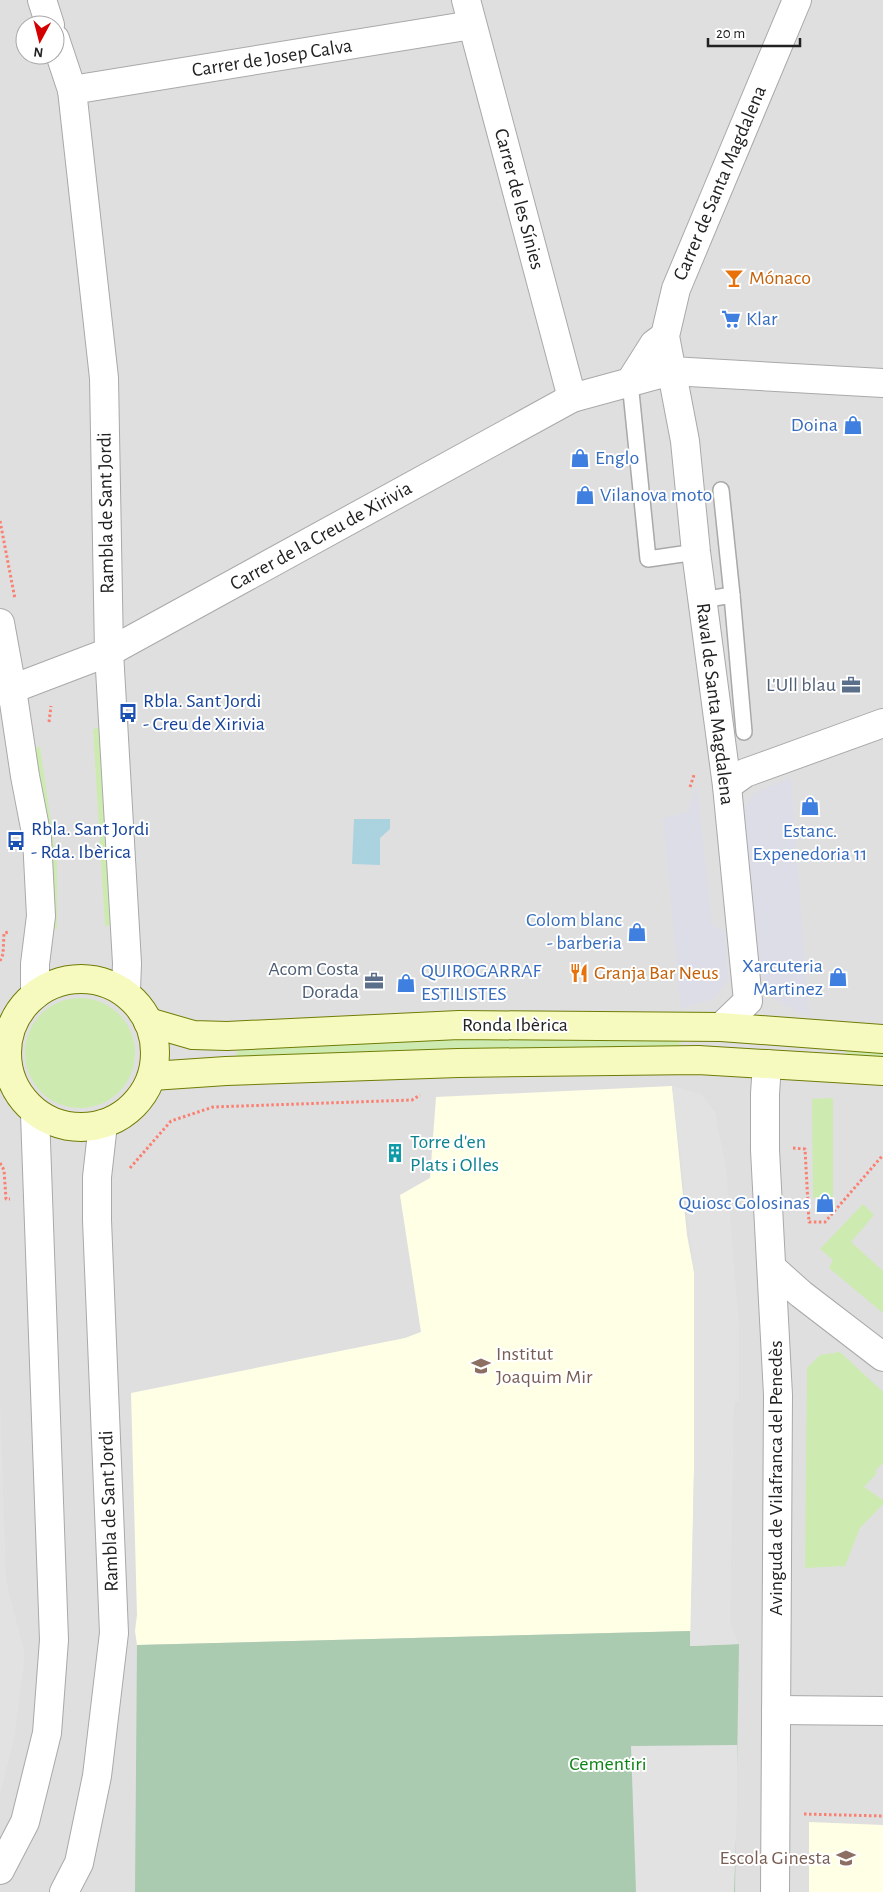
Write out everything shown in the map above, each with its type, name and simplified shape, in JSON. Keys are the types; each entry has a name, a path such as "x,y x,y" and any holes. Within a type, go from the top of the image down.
{"street":[{"path":"42,0 47,15"},
{"name":"Carrer de Santa Magdalena","path":"671,371 665,336 676,290 797,0"},
{"name":"Carrer de Josep Calva","path":"72,90 469,12"},
{"name":"Carrer de les Sínies","path":"469,12 572,398"},
{"name":"Rambla de Sant Jordi","path":"64,65 72,90 104,378 109,652 127,963 126,991"},
{"path":"630,382 654,344 665,336"},
{"name":"Carrer de la Creu de Xirivia","path":"6,690 109,652 572,398 671,371 883,383"},
{"name":"Raval de Santa Magdalena","path":"671,371 685,441 696,552 726,786 748,1001 721,1027"},
{"path":"0,623 6,690 37,838 41,916 35,964 35,995"},
{"path":"726,786 745,773 766,764 883,723"},
{"path":"80,979 102,982 126,991 148,1022 156,1048 152,1076 139,1099 119,1117 103,1124 74,1127 56,1123 35,1114 8,1086 5,1036 25,1005 35,995 57,983 80,979"},
{"name":"Ronda Ibèrica","path":"148,1022 193,1035 227,1036 459,1024 721,1027 883,1039"},
{"name":"Ronda Ibèrica","path":"152,1076 226,1071 458,1063 698,1060 883,1071"},
{"name":"Avinguda de Vilafranca del Penedès","path":"767,1064 765,1150 778,1395 774,1892"},
{"path":"0,1870 25,1822 47,1732 54,1640 35,1114"},
{"name":"Rambla de Sant Jordi","path":"64,1892 79,1863 97,1776 114,1634 97,1220 97,1177 103,1124"},
{"path":"772,1268 801,1294 883,1357"},
{"path":"776,1710 883,1710"}],"lane":[{"path":"630,382 648,559 696,552"},
{"path":"721,490 744,732"},
{"path":"702,600 732,595"}],"path":[{"path":"0,961 3,954 4,933 12,932"},
{"path":"129,1175 130,1167 171,1121 213,1107 412,1100 423,1092"},
{"path":"785,1148 805,1149 809,1222 825,1222 883,1155"},
{"path":"799,1814 883,1816"}],"shaded area":[{"path":"0,0 883,0 883,1892 0,1892"},
{"path":"791,777 810,1018 774,999 761,973 744,809 753,794"},
{"path":"697,785 712,925 725,931 728,980 713,999 681,1009 663,818 687,812"},
{"name":"Institut Joaquim Mir","path":"672,1086 687,1235 694,1272 694,1470 691,1631 137,1645 135,1631 137,1615 131,1393 405,1338 421,1332 400,1195 430,1178 436,1097"},
{"path":"672,1086 701,1094 715,1112 726,1168 739,1326 739,1401 734,1401 730,1623 739,1644 690,1646 694,1470 694,1272"},
{"path":"0,1398 6,1580 25,1655 15,1733 0,1795"},
{"path":"737,1745 734,1892 636,1892 631,1746"},
{"name":"Escola Ginesta","path":"809,1822 883,1825 883,1892 809,1892"}],"green space":[{"path":"101,727 112,925 105,926 93,729"},
{"path":"40,747 57,864 57,929 51,928 32,748"},
{"path":"80,998 101,1002 119,1014 131,1032 135,1053 131,1074 119,1092 101,1104 80,1108 59,1104 41,1092 29,1074 25,1053 29,1032 41,1014 59,1002"},
{"path":"461,1039 680,1040 681,1051 236,1057 237,1051 293,1046"},
{"path":"846,1050 883,1053 883,1062 845,1060"},
{"path":"833,1098 833,1197 813,1198 812,1099"},
{"path":"863,1204 874,1215 851,1242 883,1271 883,1313 829,1268 833,1260 820,1249"},
{"path":"840,1352 883,1392 883,1463 875,1471 877,1473 864,1487 883,1500 883,1504 860,1528 845,1566 805,1568 807,1368 820,1355"},
{"name":"Cementiri","path":"690,1631 690,1646 739,1644 735,1892 135,1892 137,1645"}],"water":[{"path":"354,819 390,819 390,829 380,838 380,865 352,864"}],"place":[{"name":"Mónaco","path":"734,278"},
{"name":"Klar","path":"731,319"},
{"name":"Doina","path":"853,425"},
{"name":"Englo","path":"580,458"},
{"name":"Vilanova moto","path":"585,495"},
{"name":"L'Ull blau","path":"851,685"},
{"name":"Rbla. Sant Jordi - Creu de Xirivia","path":"128,713"},
{"name":"Estanc. Expenedoria 11","path":"810,806"},
{"name":"Rbla. Sant Jordi - Rda. Ibèrica","path":"16,841"},
{"name":"Colom blanc - barberia","path":"637,932"},
{"name":"Granja Bar Neus","path":"579,973"},
{"name":"Xarcuteria Martinez","path":"838,977"},
{"name":"Acom Costa Dorada","path":"374,981"},
{"name":"QUIROGARRAF ESTILISTES","path":"406,983"},
{"name":"Torre d'en Plats i Olles","path":"395,1153"},
{"name":"Quiosc Golosinas","path":"825,1203"},
{"name":"Institut Joaquim Mir","path":"481,1366"},
{"name":"Escola Ginesta","path":"846,1858"}]}
